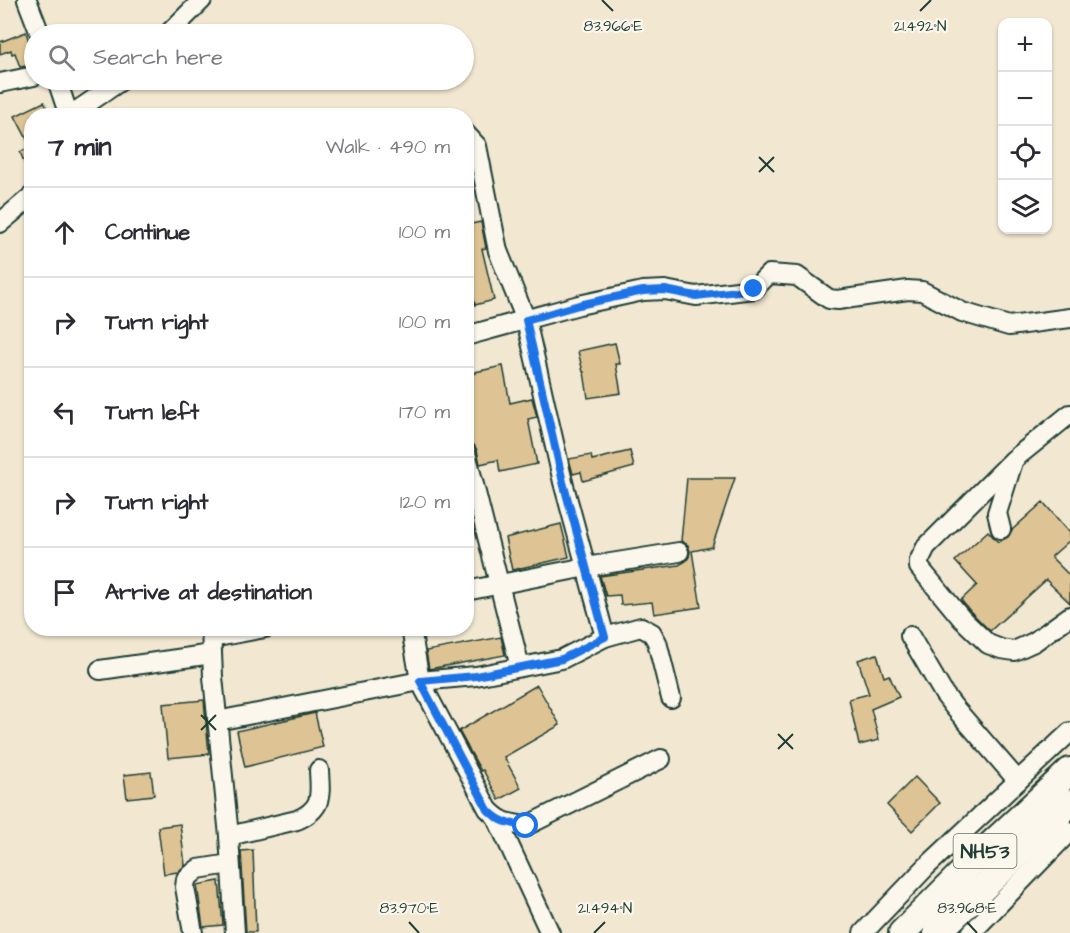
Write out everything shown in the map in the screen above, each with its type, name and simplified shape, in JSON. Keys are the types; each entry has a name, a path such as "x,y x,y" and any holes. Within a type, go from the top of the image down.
{"highway":[{"name":"NH53","path":"902,933 982,853 1070,771"},
{"name":"NH53","path":"937,933 1070,803"}],"street":[{"path":"27,0 36,24"},
{"path":"178,24 202,0"},
{"path":"0,83 24,78"},
{"path":"60,90 66,108"},
{"path":"81,108 107,90"},
{"path":"474,143 477,146 498,251 526,320 563,482 605,637"},
{"path":"0,223 24,203"},
{"path":"474,334 579,305 643,291 665,290 696,296 754,289 769,274 797,276 829,299 838,300 908,290 922,291 962,312 1009,326 1070,318"},
{"path":"1070,414 1013,460 926,547 919,561 919,567 962,620 988,644 1001,650 1014,651 1034,642 1070,616"},
{"path":"1001,529 997,513 1013,460"},
{"path":"474,485 520,667"},
{"path":"474,589 586,567 679,552"},
{"path":"217,721 420,681 476,676 562,659 605,637 641,627 652,633 657,642 671,698"},
{"path":"100,670 230,636"},
{"path":"412,636 420,681 488,810 497,819 550,933"},
{"path":"910,636 944,694 1018,781"},
{"path":"212,640 213,677 229,836 235,933"},
{"path":"863,933 926,867 1070,732"},
{"path":"497,819 526,826 661,759"},
{"path":"229,836 297,820 308,815 316,807 321,797 319,770"},
{"path":"971,933 1070,831"},
{"path":"193,933 185,887 186,879 198,869 230,864"}],"building":[{"path":"24,33 24,66 20,67 15,53 12,54 11,50 0,54 0,42"},
{"path":"44,102 47,108 32,108"},
{"path":"24,112 24,133 15,116"},
{"path":"24,150 24,162 20,152"},
{"path":"481,222 486,248 482,249 494,300 475,305 474,299 474,223"},
{"path":"615,343 620,364 616,364 621,393 588,398 578,351"},
{"path":"503,366 510,403 532,398 537,417 528,419 537,464 500,472 498,460 480,464 474,445 475,372"},
{"path":"630,451 634,467 583,481 581,472 573,474 569,459 591,455 592,460"},
{"path":"687,478 735,478 712,547 692,551 701,607 654,614 652,602 621,605 620,595 606,596 600,576 679,565 689,557 688,545 681,541"},
{"path":"1043,502 1070,533 1070,540 1051,557 1070,576 1070,603 1046,580 990,631 961,600 977,585 955,561 988,531 998,542 1008,537 1012,530"},
{"path":"561,524 569,557 512,570 505,538"},
{"path":"501,637 505,655 429,669 426,651"},
{"path":"877,654 884,677 889,675 899,697 871,709 879,740 859,745 849,699 869,694 858,660"},
{"path":"537,685 560,725 504,757 521,788 499,800 459,731"},
{"path":"204,700 209,754 168,758 163,704"},
{"path":"315,713 323,747 245,767 237,731"},
{"path":"151,772 154,795 127,798 124,775"},
{"path":"915,777 940,803 912,831 887,805"},
{"path":"180,824 185,865 178,872 164,874 158,827"},
{"path":"253,850 256,932 246,932 241,851"},
{"path":"219,881 223,925 203,927 197,885"}],"route":[{"path":"526,826 506,823 497,819 488,810 420,681 476,676 562,659 605,637 563,482 526,320 579,305 643,291 665,290 696,296 754,289"}]}
